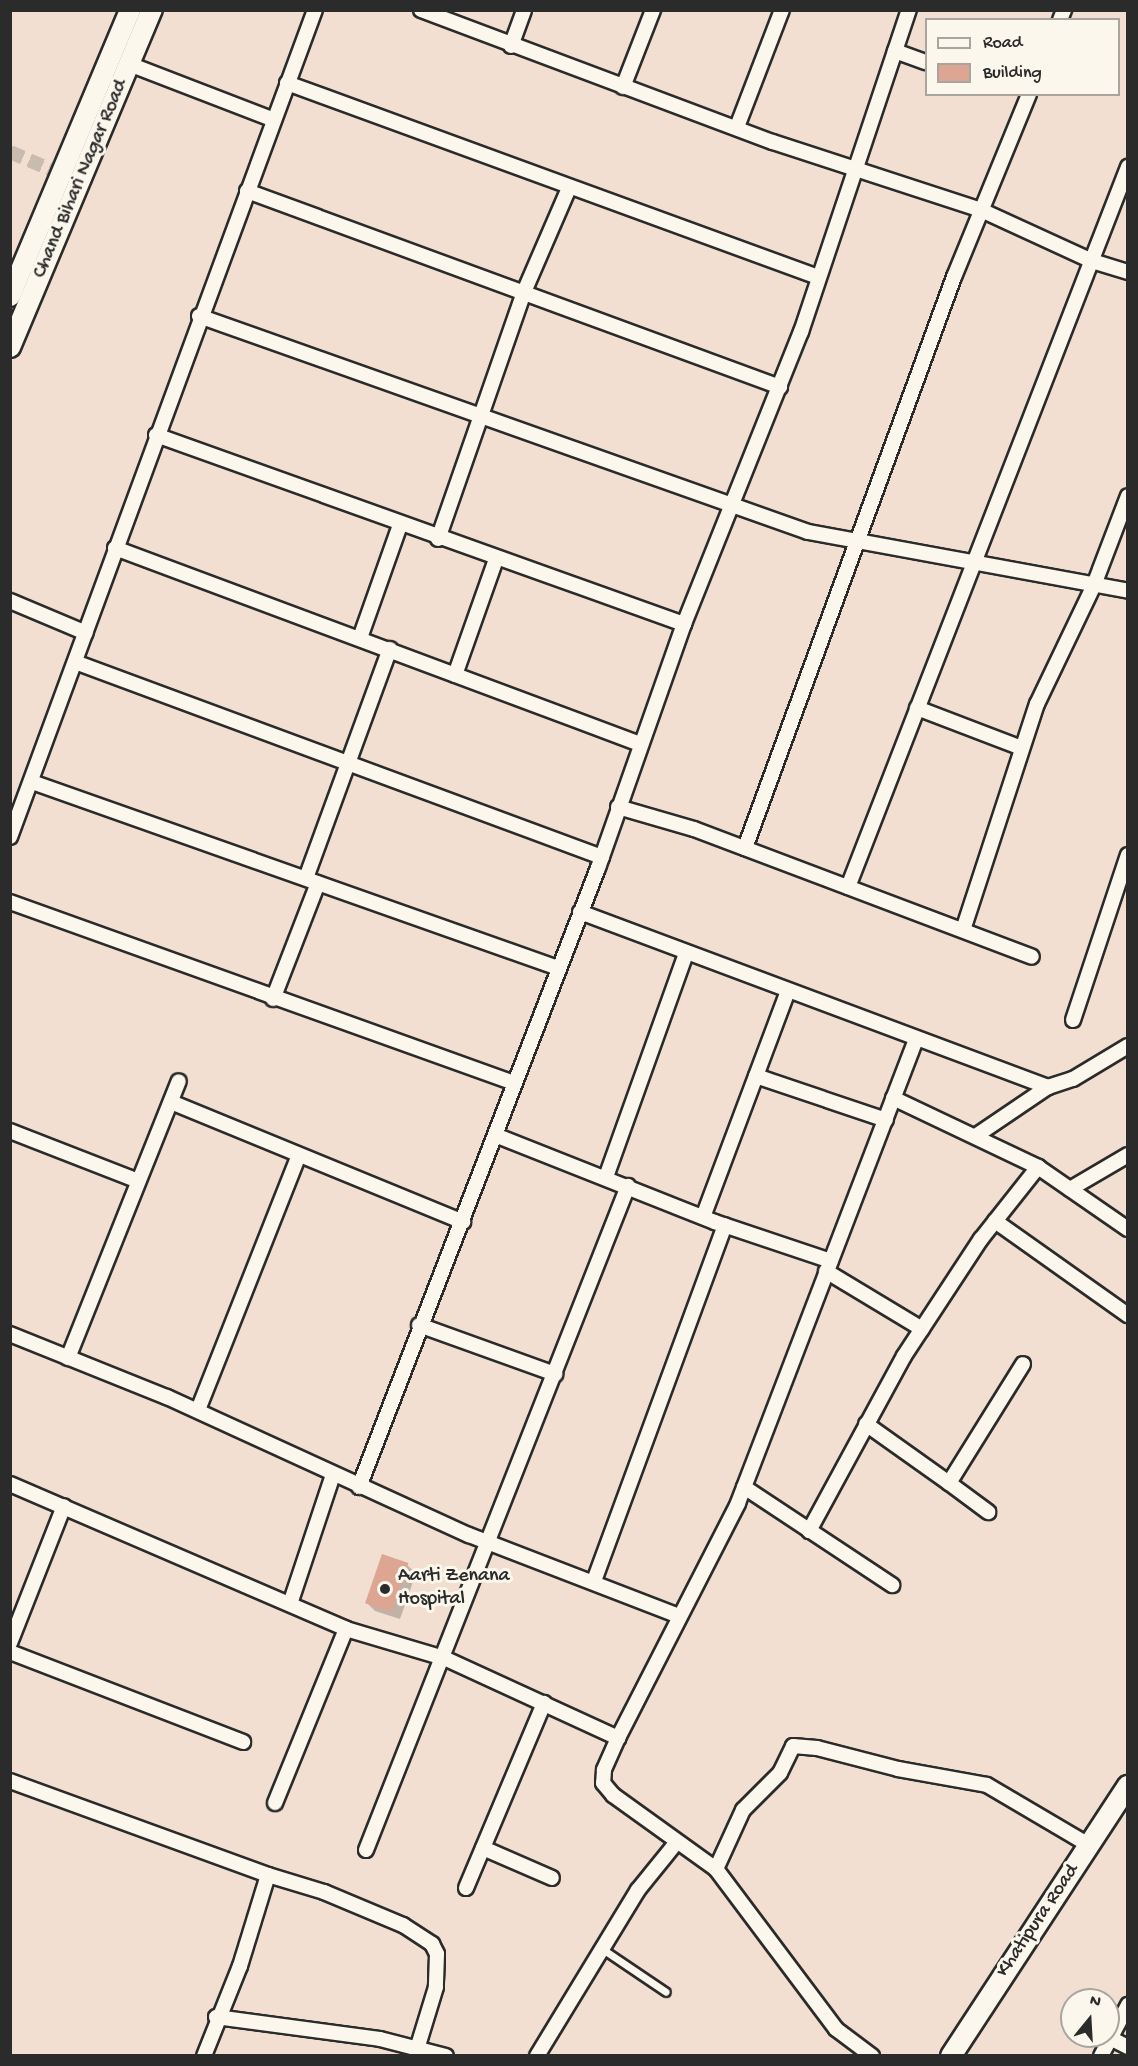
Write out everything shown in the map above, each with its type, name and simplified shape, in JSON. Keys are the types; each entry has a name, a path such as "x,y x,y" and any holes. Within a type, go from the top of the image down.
{"street":[{"name":"Chand Bihari Nagar Road","path":"10,296 130,10"},
{"name":"Chand Bihari Nagar Road","path":"10,348 152,10"},
{"path":"10,837 32,782 199,316 315,10"},
{"path":"421,10 623,87 853,169 981,210 1092,261 1128,272"},
{"path":"511,46 524,10"},
{"path":"623,87 653,10"},
{"path":"737,127 782,10"},
{"path":"358,1487 419,1325 463,1222 514,1083 602,857 684,624 780,387 909,10"},
{"path":"895,51 925,61"},
{"path":"129,64 274,120"},
{"path":"287,83 569,188 818,277"},
{"path":"745,848 855,540 1024,96"},
{"path":"848,887 1128,167"},
{"path":"438,538 478,417 524,292 569,188"},
{"path":"247,191 780,387"},
{"path":"199,316 478,417 808,532 1128,591"},
{"path":"156,435 400,525 684,624"},
{"path":"963,930 1037,704 1094,585 1128,496"},
{"path":"360,638 400,525"},
{"path":"115,548 640,744"},
{"path":"454,675 496,559"},
{"path":"10,601 86,633"},
{"path":"273,999 348,764 390,649"},
{"path":"75,662 602,857"},
{"path":"917,708 1022,748"},
{"path":"32,782 558,968"},
{"path":"618,807 745,848 1032,957"},
{"path":"1073,1020 1128,855"},
{"path":"10,902 273,999 514,1083"},
{"path":"580,912 1047,1087"},
{"path":"606,1177 686,953"},
{"path":"703,1217 788,991"},
{"path":"872,2055 836,2030 716,1869 696,1853 676,1843 603,1783 604,1770 618,1738 744,1487 916,1039"},
{"path":"977,1135 1047,1087 1073,1079 1128,1046"},
{"path":"756,1076 886,1120"},
{"path":"68,1358 179,1081"},
{"path":"893,1098 977,1135 1038,1167 1128,1229"},
{"path":"171,1102 463,1222"},
{"path":"10,1131 138,1181"},
{"path":"495,1135 828,1266 922,1329"},
{"path":"198,1410 299,1155"},
{"path":"1070,1189 1128,1155"},
{"path":"810,1531 866,1424 922,1329 995,1221 1038,1167"},
{"path":"366,1850 444,1659 486,1541 555,1374 628,1186"},
{"path":"995,1221 1128,1315"},
{"path":"594,1581 725,1225"},
{"path":"419,1325 555,1374"},
{"path":"10,1334 198,1410 358,1487 486,1541 594,1581 679,1616"},
{"path":"950,1484 1023,1364"},
{"path":"866,1424 988,1512"},
{"path":"290,1604 333,1475"},
{"path":"10,1484 345,1629 444,1659 618,1738"},
{"path":"744,1487 892,1585"},
{"path":"10,1643 64,1506"},
{"path":"275,1803 345,1629"},
{"path":"10,1652 243,1742"},
{"path":"466,1888 544,1703"},
{"path":"716,1869 743,1810 780,1773 793,1746 817,1748 898,1769 987,1785 1089,1845"},
{"path":"10,1781 268,1875 324,1892 403,1925 432,1944 437,1954 436,1986 418,2046"},
{"name":"Khatipura Road","path":"951,2055 1128,1786"},
{"path":"537,2055 638,1890 676,1843"},
{"path":"483,1848 552,1878"},
{"path":"204,2055 216,2017 240,1966 268,1875"},
{"path":"1120,2020 1128,2005"},
{"path":"216,2017 418,2046 443,2055"}],"lane":[{"path":"601,1948 666,1992"}],"building":[{"path":"382,1554 408,1563 392,1612 365,1603"}],"tunnel":[{"path":"10,152 61,174"}],"place":[{"name":"Aarti Zenana Hospital","path":"385,1589"}]}
